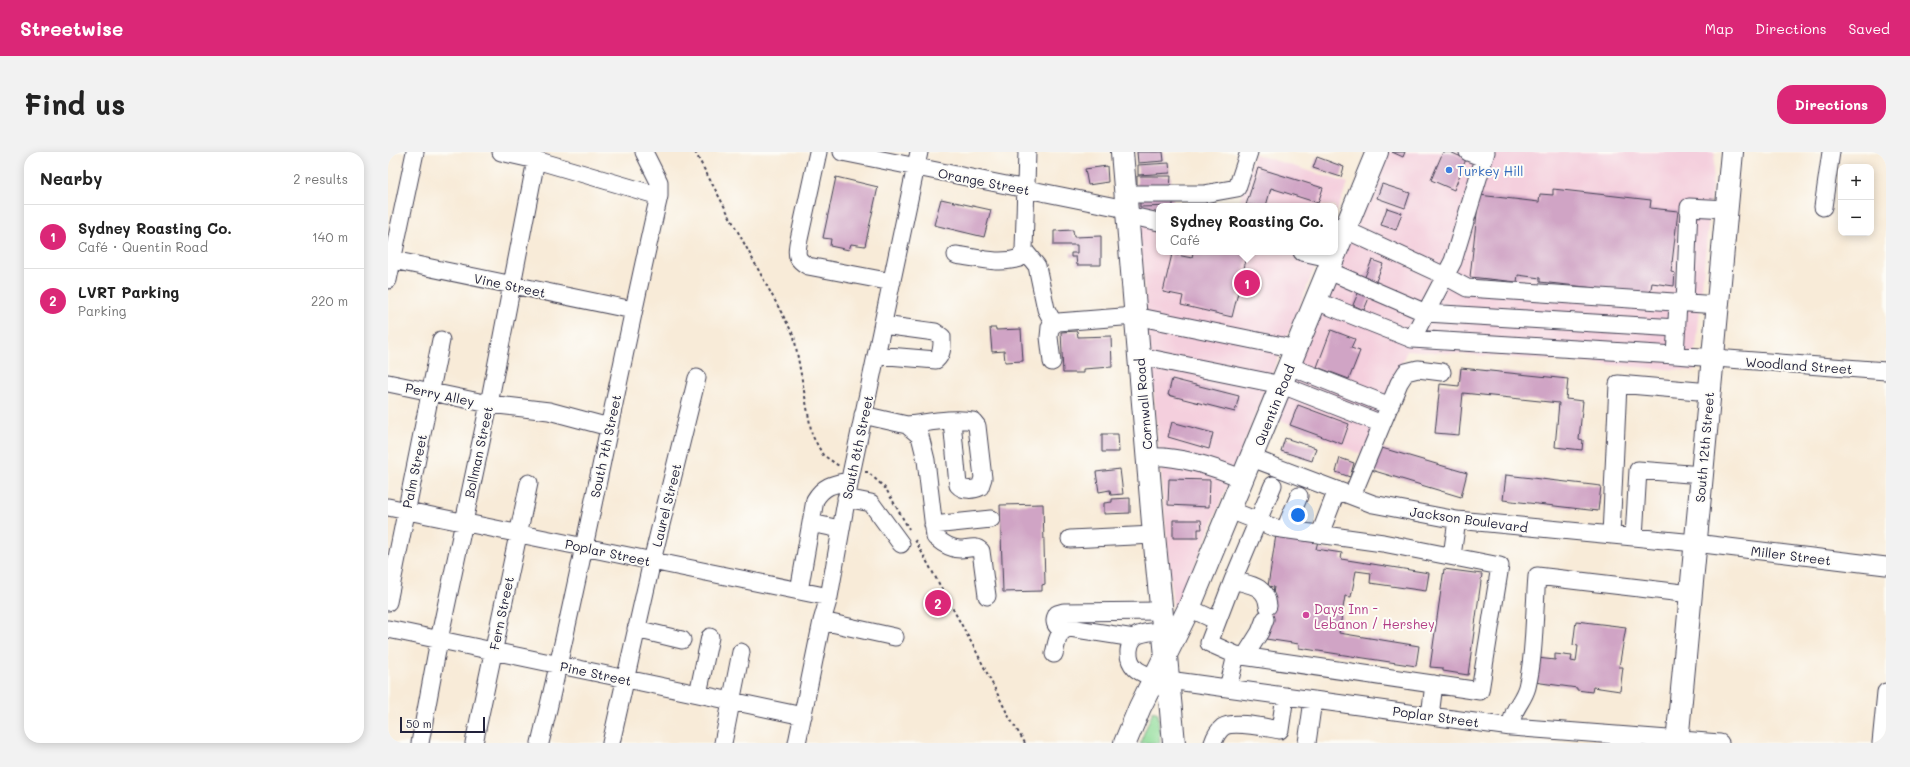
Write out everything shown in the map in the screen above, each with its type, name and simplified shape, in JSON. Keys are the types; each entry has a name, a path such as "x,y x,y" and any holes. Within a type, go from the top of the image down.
{"main road":[{"name":"Cornwall Road","path":"1122,152 1154,534 1167,625"},
{"name":"Quentin Road","path":"1340,228 1377,152"},
{"name":"South 12th Street","path":"1677,741 1732,152"},
{"name":"Quentin Road","path":"1161,679 1166,656 1167,625 1189,608 1331,265 1333,255"},
{"path":"1125,743 1140,707 1161,679"},
{"path":"1161,679 1174,743"}],"street":[{"path":"388,280 390,260 416,152"},
{"path":"500,152 536,160 659,196"},
{"name":"South 7th Street","path":"540,743 559,665 633,310 659,196 659,182 644,152"},
{"path":"818,152 796,254 800,262 808,266 892,282"},
{"name":"Orange Street","path":"842,152 918,160 1027,189 1126,206"},
{"path":"956,255 990,261 1007,262 1020,258 1024,250 1027,152"},
{"path":"1126,206 1237,188 1248,152"},
{"path":"1412,339 1453,261 1485,155 1468,152"},
{"path":"1822,207 1831,152"},
{"name":"Bollman Street","path":"420,743 463,522 489,404 536,160"},
{"name":"South 8th Street","path":"797,743 822,621 829,597 840,529 863,415 918,160"},
{"path":"1126,206 1156,221"},
{"path":"1675,355 1677,328 1682,303 1689,207 1727,209"},
{"path":"1340,228 1445,276 1466,288 1718,305"},
{"path":"1024,250 1037,266 1046,309 1054,324"},
{"path":"1309,255 1426,313 1677,328"},
{"name":"Vine Street","path":"390,260 633,310"},
{"name":"Woodland Street","path":"1316,301 1412,339 1675,355 1886,371"},
{"path":"1052,362 1049,337 1050,326 1068,320 1135,316 1289,367 1390,406"},
{"path":"876,355 936,360 942,348 942,337 936,332 882,325"},
{"name":"Palm Street","path":"388,602 441,340"},
{"path":"1139,356 1289,367 1382,424"},
{"path":"1320,534 1345,493 1382,424 1399,383 1406,372 1418,369 1442,372"},
{"name":"Laurel Street","path":"611,743 652,561 697,378"},
{"name":"Perry Alley","path":"388,383 489,404 549,411 609,428"},
{"path":"1612,535 1618,384 1710,392"},
{"path":"863,415 907,425 952,421"},
{"path":"907,425 920,436 923,446 932,525 935,537 945,545 960,549 976,548 981,551 987,596"},
{"path":"1147,457 1162,456 1176,458 1243,479"},
{"name":"Jackson Boulevard","path":"1252,458 1373,504 1457,520 1695,543"},
{"path":"1634,538 1638,470 1702,475"},
{"path":"799,591 815,500 821,490 851,475"},
{"name":"Fern Street","path":"474,743 529,483"},
{"path":"1230,510 1258,521 1275,528 1383,543 1500,566 1480,691 1241,656 1209,643 1233,580 1258,521 1272,485"},
{"path":"1285,529 1299,496"},
{"path":"846,498 871,503 901,544"},
{"name":"Poplar Street","path":"388,507 829,597"},
{"path":"932,525 992,519"},
{"path":"1452,556 1457,520"},
{"path":"811,523 840,529"},
{"path":"1070,539 1154,534"},
{"name":"Miller Street","path":"1695,543 1886,566"},
{"path":"1511,726 1512,716 1526,689 1530,670 1537,576 1691,594"},
{"path":"1228,688 1241,656 1260,632 1267,612 1267,598 1261,589 1233,580"},
{"path":"1189,608 1217,621"},
{"path":"1064,612 1167,625 1134,638 1070,628 1062,630 1057,628 1054,622 1056,614 1064,612"},
{"path":"822,621 895,637"},
{"name":"Pine Street","path":"388,629 803,716"},
{"path":"636,629 682,640"},
{"path":"1054,654 1062,630"},
{"path":"698,694 710,637"},
{"name":"Poplar Street","path":"1134,638 1131,642 1129,655 1133,666 1139,671 1161,679 1511,726 1578,737 1720,743"},
{"path":"723,743 741,652"},
{"path":"1430,716 1434,684"},
{"path":"1881,743 1886,692"},
{"path":"1213,743 1216,734 1224,726 1237,724 1280,730 1285,696"},
{"path":"1307,743 1313,700"}],"path":[{"path":"695,152 794,336 812,435 822,455 851,475 868,472 886,488 1025,743"}],"shaded area":[{"path":"1386,152 1715,152 1694,371 1407,350 1365,456 1276,418"},
{"path":"1254,154 1348,183 1338,208 1338,203 1239,203"},
{"path":"1138,217 1156,221 1156,255 1320,255 1179,605 1173,607"}],"green space":[{"path":"1153,711 1158,713 1160,743 1140,743"}],"building":[{"path":"1137,152 1163,152 1164,161 1138,163"},
{"path":"1392,152 1405,152 1403,157"},
{"name":"Turkey Hill","path":"1443,152 1450,152 1466,159 1454,190 1431,180"},
{"path":"1317,157 1344,167 1341,177 1313,168"},
{"path":"1169,163 1170,173 1138,175 1138,165"},
{"path":"1107,166 1108,182 1088,185 1085,169"},
{"path":"1258,168 1323,188 1318,203 1271,188 1267,203 1247,203"},
{"path":"1137,176 1171,176 1170,189 1137,189"},
{"path":"836,177 878,187 865,246 851,244 849,250 830,246 831,239 823,238"},
{"path":"1382,184 1410,193 1405,208 1377,198"},
{"path":"1553,189 1651,200 1650,208 1678,211 1671,272 1675,273 1674,286 1652,283 1650,294 1540,282 1540,278 1518,275 1517,282 1470,277 1479,195 1539,202 1540,194 1553,195"},
{"path":"1140,194 1173,195 1173,203 1156,203 1156,207 1140,207"},
{"path":"941,199 991,210 984,237 934,225"},
{"path":"1387,208 1402,213 1396,230 1381,225"},
{"path":"1073,230 1074,237 1101,236 1101,265 1077,265 1076,257 1071,257 1071,253 1077,253 1077,245 1054,245 1054,231"},
{"path":"1172,255 1192,258 1192,255 1247,255 1232,317 1181,305 1183,296 1163,292"},
{"path":"1372,260 1383,264 1364,310 1353,305"},
{"path":"990,328 996,328 996,330 1021,329 1023,361 1005,362 1004,351 992,352"},
{"path":"1331,330 1355,339 1351,348 1360,351 1349,379 1317,367"},
{"path":"1077,331 1078,337 1111,336 1112,367 1083,369 1083,373 1063,373 1061,332"},
{"path":"1461,368 1568,379 1566,399 1583,401 1579,439 1583,440 1582,450 1555,447 1559,403 1463,393 1459,435 1435,433 1440,384 1459,386"},
{"path":"1172,379 1239,396 1235,412 1168,395"},
{"path":"1298,405 1349,424 1342,444 1290,425"},
{"path":"1172,422 1213,433 1209,449 1168,437"},
{"path":"1102,434 1118,434 1119,452 1102,452"},
{"path":"1285,438 1316,448 1312,461 1281,451"},
{"path":"1375,446 1467,473 1461,497 1368,469"},
{"path":"1340,458 1354,463 1350,477 1336,472"},
{"path":"1120,469 1123,494 1111,495 1110,490 1099,492 1096,472"},
{"path":"1506,475 1601,486 1598,511 1503,500"},
{"path":"1169,479 1210,480 1209,507 1168,505"},
{"path":"1130,498 1130,513 1104,514 1104,503 1112,502 1112,499"},
{"path":"1043,504 1045,584 1042,585 1042,591 1003,592 1000,505"},
{"path":"1173,520 1201,520 1202,529 1198,529 1198,538 1173,538"},
{"name":"Days Inn - Lebanon / Hershey","path":"1276,535 1318,541 1316,549 1342,553 1341,559 1429,573 1426,591 1370,583 1371,573 1356,571 1351,597 1345,596 1339,633 1419,646 1416,666 1299,648 1299,644 1266,639 1274,587 1268,586"},
{"path":"1444,569 1482,574 1468,675 1443,671 1443,668 1430,667"},
{"path":"1576,621 1626,627 1619,667 1623,667 1620,691 1593,687 1592,692 1577,690 1577,688 1534,682 1537,658 1555,660 1555,654 1572,656 1571,661 1576,662 1578,646 1573,645"}],"place":[{"name":"Turkey Hill","path":"1449,170"},
{"name":"Sydney Roasting Co.","path":"1247,283"},
{"name":"LVRT Parking","path":"938,603"},
{"name":"Days Inn - Lebanon / Hershey","path":"1306,615"}]}
